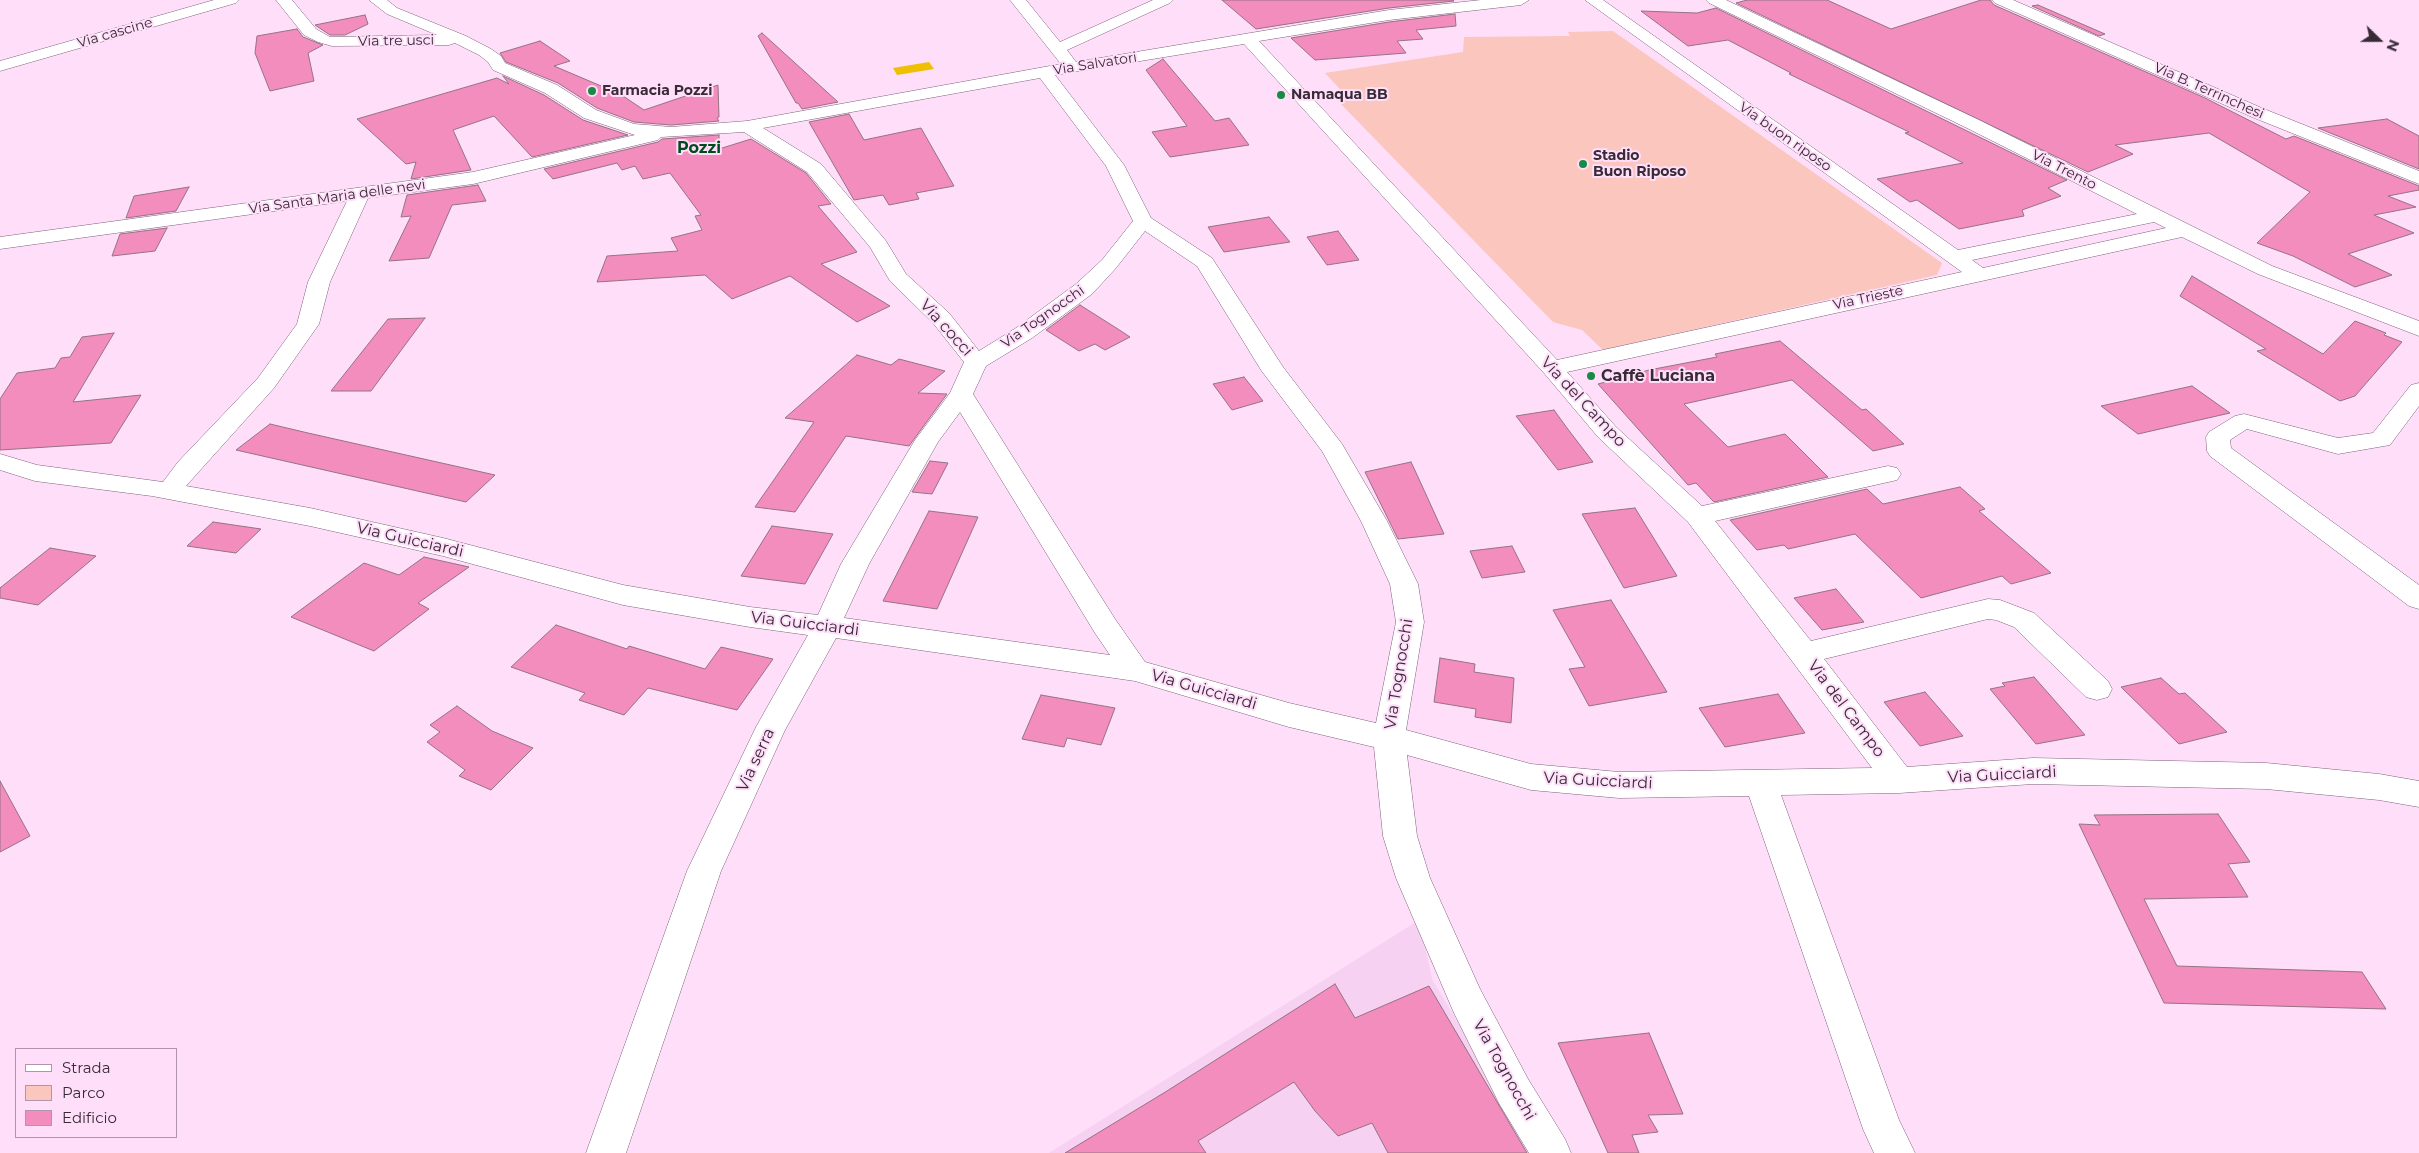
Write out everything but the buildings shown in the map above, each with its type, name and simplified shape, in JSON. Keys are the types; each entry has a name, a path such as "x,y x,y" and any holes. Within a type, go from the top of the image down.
{"street":[{"name":"Via cascine","path":"0,66 230,0"},
{"name":"Via tre usci","path":"284,0 310,32 328,40 417,41 460,39"},
{"path":"377,0 392,11 460,39 490,56 499,66 551,89 599,118 632,129 671,132"},
{"path":"1018,0 1048,39 1059,48 1072,67"},
{"path":"1059,48 1165,0"},
{"name":"Via Salvatori","path":"671,132 747,126 1072,67 1389,16 1519,0"},
{"name":"Via buon riposo","path":"1592,0 1978,274"},
{"name":"Via Trento","path":"1714,0 1973,124 2265,270 2419,330"},
{"name":"Via B. Terrinchesi","path":"2000,0 2258,113 2419,178"},
{"name":"Via del Campo","path":"1248,39 1552,368 1607,432 1697,516 1804,652 1899,780"},
{"name":"Via Tognocchi","path":"1044,72 1115,165 1143,221 1205,262 1273,370 1333,449 1374,521 1396,566 1404,584 1410,622 1388,738 1400,836 1413,878 1467,1001 1514,1092 1551,1153"},
{"name":"Via cocci","path":"747,126 814,168 880,245 897,277 941,318 976,362 961,394"},
{"name":"Via Santa Maria delle nevi","path":"0,243 360,194 490,174 671,132"},
{"path":"169,491 187,468 219,436 266,383 308,324 319,282 360,194"},
{"path":"1955,258 2156,216"},
{"name":"Via Tognocchi","path":"976,362 1024,333 1084,289 1109,264 1143,221"},
{"name":"Via Trieste","path":"1552,368 2185,230"},
{"path":"2419,390 2380,440 2338,446 2244,421 2218,437 2220,451 2419,600"},
{"path":"961,394 1105,626 1135,670"},
{"name":"Via serra","path":"606,1153 626,1088 704,871 771,727 827,628 860,556 927,440 961,394"},
{"name":"Via Guicciardi","path":"4,468 169,491 310,517 433,545 623,596 750,618 895,635 1135,670 1288,715 1388,738 1531,776 1619,785 1899,780 2033,771 2257,776 2379,787 2419,794"},
{"path":"1697,516 1888,474"},
{"path":"1804,652 1988,609 2000,610 2024,620 2097,689"},
{"path":"1760,782 1883,1129 1895,1153"}],"shaded area":[{"path":"929,62 934,69 897,75 893,68"},
{"path":"1419,920 1432,979 1535,1153 1049,1153"}],"green space":[{"path":"1613,31 1942,263 1937,275 1603,350 1582,330 1553,322 1337,100 1348,98 1325,73 1463,52 1464,37 1570,36 1568,32"}],"place":[{"name":"Farmacia Pozzi","path":"592,91"},
{"name":"Namaqua BB","path":"1281,95"},
{"name":"Stadio Buon Riposo","path":"1583,164"},
{"name":"Caffè Luciana","path":"1591,376"}],"district":[{"name":"Pozzi","path":"699,148"}]}
